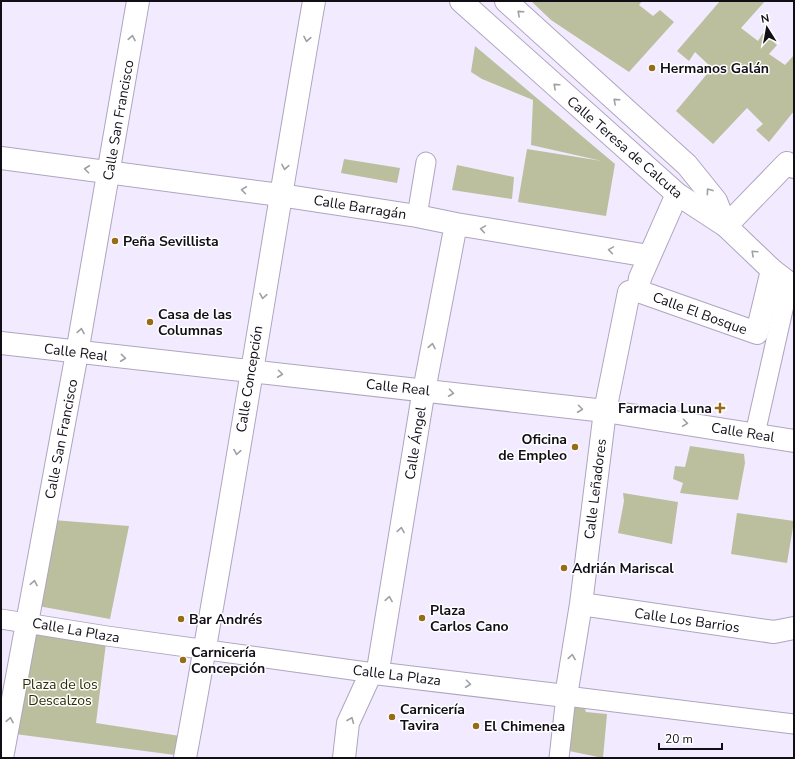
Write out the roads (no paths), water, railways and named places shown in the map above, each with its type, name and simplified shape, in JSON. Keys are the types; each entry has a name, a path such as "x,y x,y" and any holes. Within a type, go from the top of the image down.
{"street":[{"name":"Calle San Francisco","path":"2,757 20,666 26,621 77,353 138,1"},
{"name":"Calle Concepción","path":"185,758 205,649 280,195 314,1"},
{"name":"Calle Teresa de Calcuta","path":"461,1 677,194 726,226 785,280"},
{"path":"506,1 687,165 716,201 726,226 787,163 794,167"},
{"name":"Calle Barragán","path":"1,158 280,195 417,216 456,224 649,256"},
{"path":"417,216 426,162"},
{"path":"649,256 677,194"},
{"name":"Calle Ángel","path":"344,758 348,723 370,675 378,670 424,390 456,224"},
{"name":"Calle El Bosque","path":"649,256 640,278 638,291 766,336 785,280"},
{"name":"Calle Leñadores","path":"566,696 581,604 605,411 629,292 638,291"},
{"path":"754,434 766,336"},
{"name":"Calle Real","path":"1,343 77,353 605,411 794,441"},
{"name":"Calle Los Barrios","path":"581,604 774,632 794,628"},
{"name":"Calle La Plaza","path":"1,619 26,621 107,636 374,673 794,724"},
{"path":"559,758 566,696"}],"place":[{"name":"Hermanos Galán","path":"652,68"},
{"name":"Peña Sevillista","path":"115,241"},
{"name":"Casa de las Columnas","path":"150,322"},
{"name":"Farmacia Luna","path":"720,408"},
{"name":"Oficina de Empleo","path":"575,447"},
{"name":"Adrián Mariscal","path":"564,568"},
{"name":"Plaza Carlos Cano","path":"422,618"},
{"name":"Bar Andrés","path":"181,619"},
{"name":"Carnicería Concepción","path":"183,660"},
{"name":"Carnicería Tavira","path":"392,717"},
{"name":"El Chimenea","path":"476,726"}],"park label":[{"name":"Plaza de los Descalzos","path":"60,692"}]}
